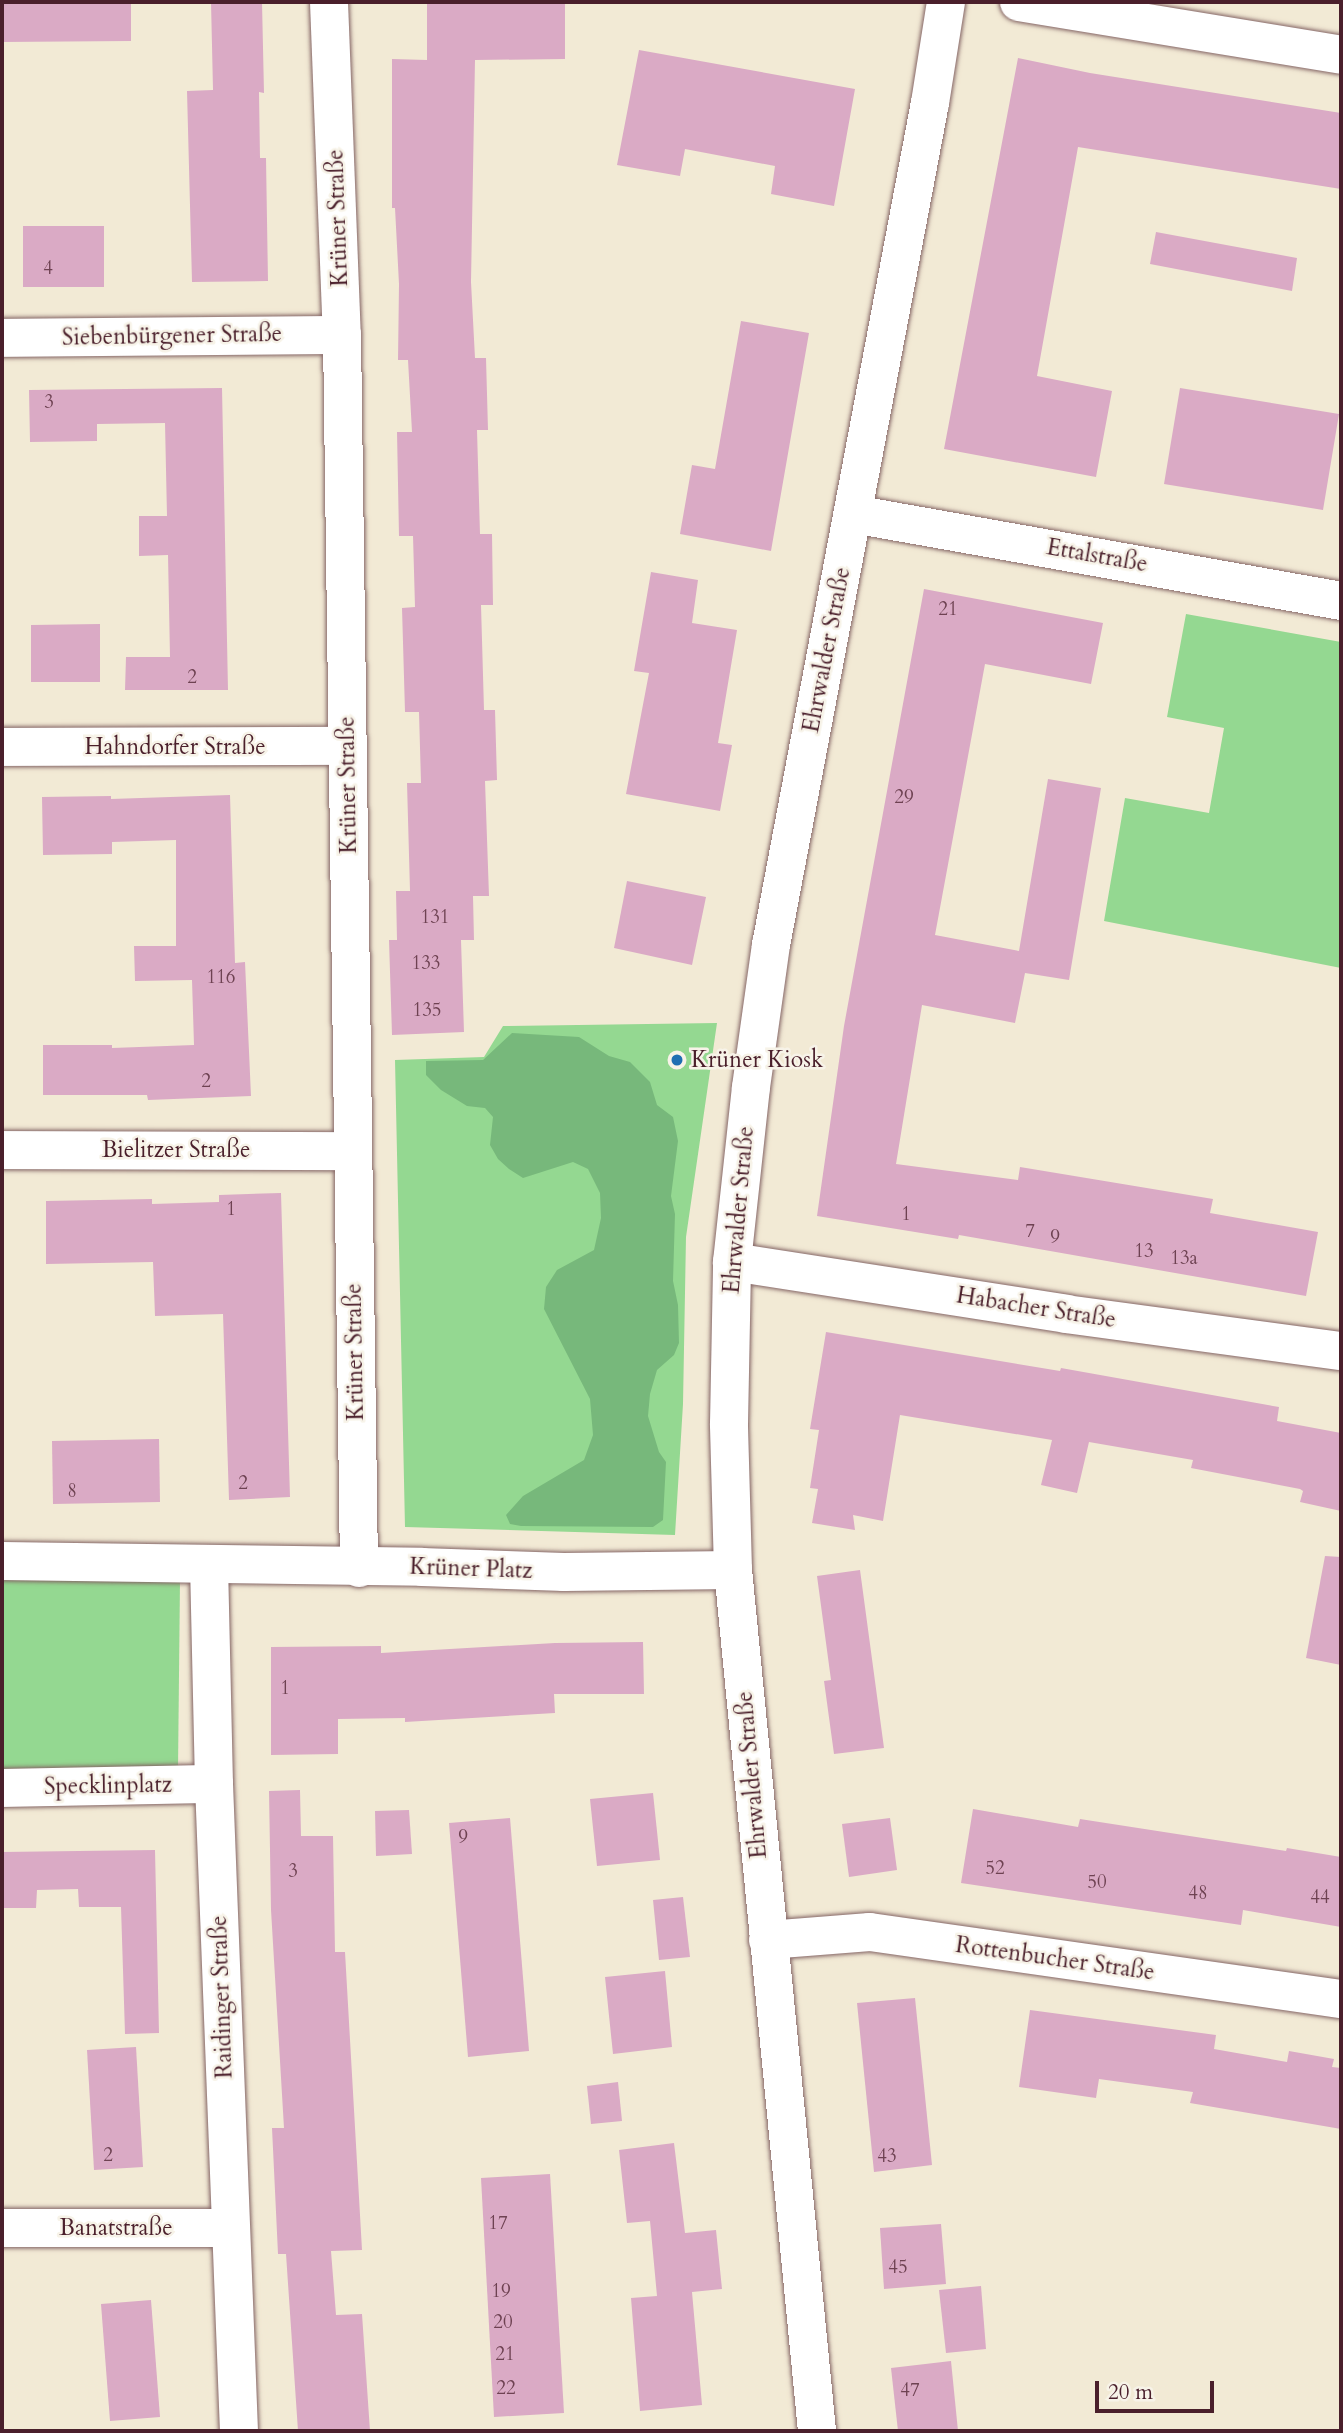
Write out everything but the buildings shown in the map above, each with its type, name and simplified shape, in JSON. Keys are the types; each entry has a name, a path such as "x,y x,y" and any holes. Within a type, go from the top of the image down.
{"street":[{"name":"Krüner Straße","path":"329,2 342,335 351,1151 359,1568"},
{"name":"Ehrwalder Straße","path":"817,2431 733,1570 729,1424 732,1262 751,1087 771,945 946,2"},
{"path":"1019,2 1341,55"},
{"name":"Siebenbürgener Straße","path":"2,338 342,335"},
{"name":"Ettalstraße","path":"853,514 1341,601"},
{"name":"Hahndorfer Straße","path":"2,747 348,746"},
{"name":"Bielitzer Straße","path":"2,1150 351,1151"},
{"name":"Habacher Straße","path":"732,1262 1066,1314 1341,1351"},
{"path":"2,1561 209,1564"},
{"name":"Krüner Platz","path":"209,1564 564,1572 733,1570"},
{"name":"Raidinger Straße","path":"209,1564 214,1784 239,2431"},
{"name":"Specklinplatz","path":"2,1788 214,1784"},
{"name":"Rottenbucher Straße","path":"768,1940 870,1933 1341,1999"},
{"name":"Banatstraße","path":"2,2228 230,2228"}],"green space":[{"path":"1186,614 1341,642 1341,968 1104,921 1125,798 1209,813 1224,728 1167,717"},
{"path":"717,1023 686,1237 683,1404 675,1535 405,1527 395,1060 484,1057 503,1026"},
{"path":"512,1033 579,1037 609,1056 630,1062 650,1082 657,1105 673,1117 678,1141 671,1196 675,1214 673,1281 678,1305 679,1343 674,1355 657,1370 650,1394 648,1416 659,1452 666,1462 663,1520 653,1527 521,1526 510,1524 506,1515 523,1496 584,1460 593,1435 590,1399 544,1309 546,1287 557,1270 594,1250 601,1218 600,1193 588,1169 573,1162 523,1178 498,1159 490,1145 493,1117 485,1108 467,1106 441,1090 426,1075 426,1061 483,1060"},
{"path":"2,1579 180,1580 178,1769 2,1769"}],"place":[{"name":"Krüner Kiosk","path":"677,1060"}]}
